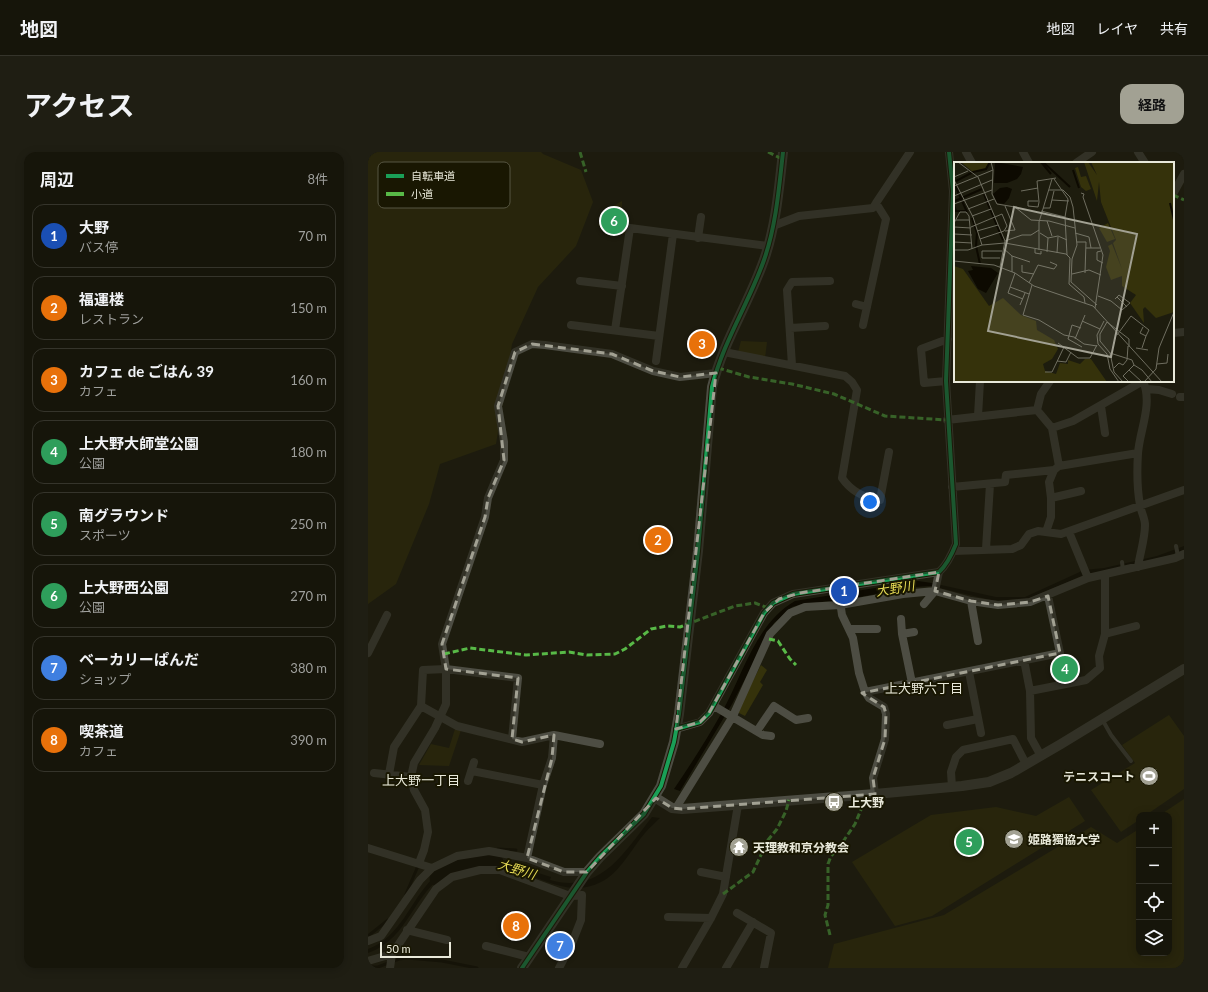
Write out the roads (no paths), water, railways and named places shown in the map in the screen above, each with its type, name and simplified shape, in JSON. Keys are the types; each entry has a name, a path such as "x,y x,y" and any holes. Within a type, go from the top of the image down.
{"street":[{"path":"522,968 587,872 600,857 644,814 656,798 665,774 676,729 698,551 710,402 716,372 758,275 768,246 773,226 783,152"},
{"path":"773,226 799,216 873,208 910,152"},
{"path":"924,604 935,591 938,576 956,544 947,420 946,381 951,367 948,339 953,191 949,152"},
{"path":"966,152 971,162"},
{"path":"1023,152 1028,162"},
{"path":"1077,162 1092,152"},
{"path":"1138,152 1144,162"},
{"path":"1174,192 1184,174"},
{"path":"863,325 886,219 876,203"},
{"path":"698,238 701,217"},
{"path":"615,330 630,228 768,246"},
{"path":"656,362 674,234"},
{"path":"580,281 622,286"},
{"path":"792,365 787,290 792,282 830,281"},
{"path":"856,304 867,307"},
{"path":"571,325 659,336"},
{"path":"790,328 825,326"},
{"path":"1174,333 1184,332"},
{"path":"946,381 924,383 921,349 948,339"},
{"path":"419,863 428,832 425,810 414,790 411,777 414,762 446,704 446,669 442,644 485,517 488,498 504,460 504,442 498,406 515,352 532,344 545,345 612,354 653,371 680,377 716,372"},
{"path":"724,352 845,376 852,382 857,390 842,478 849,487 868,499 880,500 889,452"},
{"path":"978,416 980,382"},
{"path":"1037,410 1041,394 1049,382"},
{"path":"1052,428 1072,421 1101,406 1126,389 1141,382"},
{"path":"1138,567 1145,523 1140,506 1138,453 1147,411 1147,389 1144,382"},
{"path":"1147,389 1159,390 1179,396"},
{"path":"1101,406 1105,433"},
{"path":"947,420 1037,410"},
{"path":"1037,410 1052,428 1056,468 1049,482 1051,498 1050,517 1046,532"},
{"path":"952,487 1005,482 1006,475 1056,468 1138,453"},
{"path":"986,549 990,484"},
{"path":"953,551 1012,549 1021,545 1029,534 1038,531 1052,534 1069,532 1184,490"},
{"path":"1051,498 1081,491"},
{"path":"1069,532 1088,578"},
{"path":"676,808 733,716 770,634 790,613 805,607 840,605 903,594 935,591 971,601 998,605 1030,602 1048,596 1088,578 1138,567 1181,555"},
{"path":"1030,692 1086,680 1100,668 1099,656 1106,634 1105,575"},
{"path":"676,729 700,722 714,706 764,613 773,603 793,594 938,576"},
{"path":"838,588 842,615 849,629 858,659 859,673 865,692 869,698 884,708 886,714 885,739 873,778 875,794"},
{"path":"865,692 1060,653 1048,596"},
{"path":"971,601 978,641"},
{"path":"368,654 386,615"},
{"path":"901,619 902,634 912,683"},
{"path":"1106,634 1136,626"},
{"path":"849,629 877,629"},
{"path":"902,634 914,632"},
{"path":"1024,660 1030,692 1031,738 1041,756"},
{"path":"656,798 676,808 738,805 952,788 989,782 1001,778 1041,756 1184,668"},
{"path":"389,774 394,747 421,706 423,670 446,669 518,678 512,739"},
{"path":"969,672 981,733"},
{"path":"421,706 457,726 522,742 554,735 600,744"},
{"path":"714,706 763,735 771,736"},
{"path":"757,731 774,706 796,720 808,718"},
{"path":"947,726 978,719"},
{"path":"527,858 543,785 552,758 554,735"},
{"path":"952,788 951,772 956,757 964,750 1013,739 1026,764"},
{"path":"468,781 474,762"},
{"path":"472,770 543,785"},
{"path":"374,772 411,777"},
{"path":"682,968 723,894 738,805"},
{"path":"368,848 432,868"},
{"path":"368,942 380,936 420,880 432,868 457,856 489,852 527,858 564,872 587,872"},
{"path":"390,968 392,954 436,889 452,877 480,870 500,870 570,896 582,895 581,920 572,943 559,968"},
{"path":"701,872 726,877"},
{"path":"737,913 771,933 764,968"},
{"path":"668,917 711,918"},
{"path":"726,968 753,922"},
{"path":"407,930 447,940"},
{"path":"486,946 530,957"},
{"path":"368,961 392,954"}],"lane":[{"path":"1176,546 1181,555"},
{"path":"1122,562 1123,570"},
{"path":"1102,719 1111,735 1131,761"}],"water":[{"path":"1184,546 1184,551 1156,560 1084,575 1025,600 995,601 931,586 914,587 849,599 802,604 792,607 774,623 732,704 680,791 674,789 699,752 721,714 751,652 760,637 781,611 795,601 918,581 996,597 1025,597 1084,570 1104,568 1157,556"},
{"path":"652,817 660,818 645,833 614,873 601,882 587,887 573,888 559,886 502,865 488,862 474,863 450,872 427,890 403,926 393,937 382,946 368,953 368,949 389,936 397,927 425,887 439,873 456,865 473,860 491,858 510,862 551,877 550,880 568,883 584,881 598,876 610,867 632,843"}],"waterway":[{"path":"498,849 516,850"},
{"name":"大野川","path":"438,878 444,873 486,860 495,862"},
{"path":"406,894 418,866"},
{"path":"368,936 388,920"},
{"path":"368,967 378,967 399,959 407,958 442,961 477,968"}],"place":[{"name":"上大野西公園","path":"614,221"},
{"name":"カフェ de ごはん 39","path":"702,344"},
{"name":"福運楼","path":"658,540"},
{"name":"大野","path":"844,591"},
{"name":"上大野大師堂公園","path":"1065,669"},
{"name":"テニスコート","path":"1149,776"},
{"name":"上大野","path":"834,802"},
{"name":"姫路獨協大学","path":"1014,839"},
{"name":"南グラウンド","path":"969,842"},
{"name":"天理教和京分教会","path":"739,847"},
{"name":"喫茶道","path":"516,926"},
{"name":"ベーカリーぱんだ","path":"560,946"}],"district":[{"name":"上大野六丁目","path":"924,688"},
{"name":"上大野一丁目","path":"421,780"}]}
